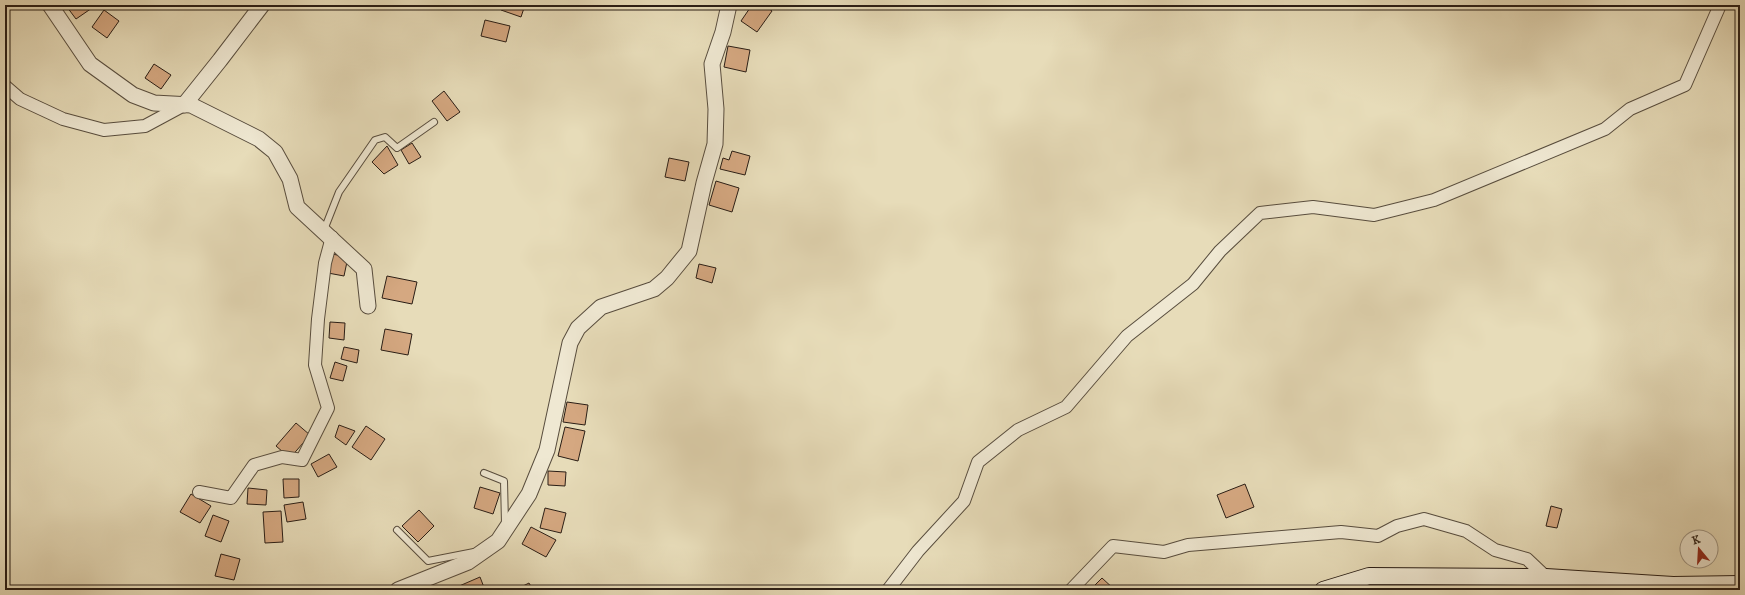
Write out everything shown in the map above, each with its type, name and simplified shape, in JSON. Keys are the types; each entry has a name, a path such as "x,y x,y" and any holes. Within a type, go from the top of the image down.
{"main road":[{"path":"1323,590 1369,576 1546,576 1673,585 1740,584"}],"street":[{"path":"50,5 90,64 133,94 154,103 191,105 259,139 275,152 290,180 298,207 364,269 368,306"},
{"path":"5,86 20,99 63,119 104,130 145,126 184,105 262,5"},
{"path":"398,590 468,562 498,541 528,494 548,450 570,343 578,328 601,307 654,289 667,278 689,251 704,183 715,144 716,109 712,64 723,32 729,5"},
{"path":"888,590 918,551 964,501 978,462 1018,430 1066,407 1127,336 1193,284 1220,251 1260,213 1313,207 1374,215 1434,200 1605,129 1630,109 1685,85 1720,5"},
{"path":"198,492 231,498 254,465 282,457 302,460 328,408 316,365 318,319 328,234"},
{"path":"1071,590 1112,546 1164,552 1188,545 1341,532 1378,536 1397,526 1424,519 1466,531 1495,550 1527,560 1546,576"}],"lane":[{"path":"328,234 339,192 375,140 385,137 397,148 434,122"},
{"path":"484,473 504,481 505,529"},
{"path":"398,530 428,561 486,550"}],"building":[{"path":"70,5 90,5 92,8 76,19 67,7"},
{"path":"503,5 525,5 521,17 501,10"},
{"path":"752,5 764,5 772,11 757,32 741,21"},
{"path":"104,10 119,21 107,38 92,27"},
{"path":"485,20 510,26 506,42 481,36"},
{"path":"728,46 750,50 746,72 724,67"},
{"path":"154,64 171,75 161,89 145,78"},
{"path":"444,91 460,112 447,121 432,101"},
{"path":"412,143 421,157 409,164 401,150"},
{"path":"387,146 398,165 384,174 372,162"},
{"path":"732,151 750,156 745,175 720,169 723,158 729,160"},
{"path":"669,158 689,162 685,181 665,177"},
{"path":"716,181 739,188 732,212 709,205"},
{"path":"332,254 348,257 344,276 328,273"},
{"path":"699,264 716,268 712,283 696,278"},
{"path":"387,276 417,282 412,304 382,298"},
{"path":"330,322 345,323 344,340 329,338"},
{"path":"385,329 412,334 408,355 381,350"},
{"path":"344,347 359,350 357,363 341,359"},
{"path":"335,362 347,366 343,381 330,378"},
{"path":"567,402 588,405 585,425 563,422"},
{"path":"296,423 310,435 290,458 276,446"},
{"path":"339,425 355,431 346,445 335,437"},
{"path":"366,426 385,439 371,460 352,447"},
{"path":"565,427 585,431 578,461 558,456"},
{"path":"329,454 337,467 318,477 311,464"},
{"path":"548,471 566,472 565,486 548,485"},
{"path":"283,479 299,479 299,497 284,498"},
{"path":"1245,484 1254,507 1226,518 1217,495"},
{"path":"480,487 500,493 493,514 474,508"},
{"path":"248,488 267,490 266,505 247,504"},
{"path":"191,494 211,506 200,523 180,512"},
{"path":"303,502 306,519 287,522 284,505"},
{"path":"1551,506 1562,509 1557,528 1546,526"},
{"path":"545,508 566,513 561,533 540,528"},
{"path":"419,510 434,526 418,542 402,526"},
{"path":"281,511 283,542 265,543 263,512"},
{"path":"213,515 229,521 221,542 205,536"},
{"path":"531,527 556,540 546,557 522,544"},
{"path":"221,554 240,559 234,580 215,576"},
{"path":"480,577 485,590 450,590"},
{"path":"1102,578 1115,590 1090,590"},
{"path":"529,583 533,590 515,590"}]}
